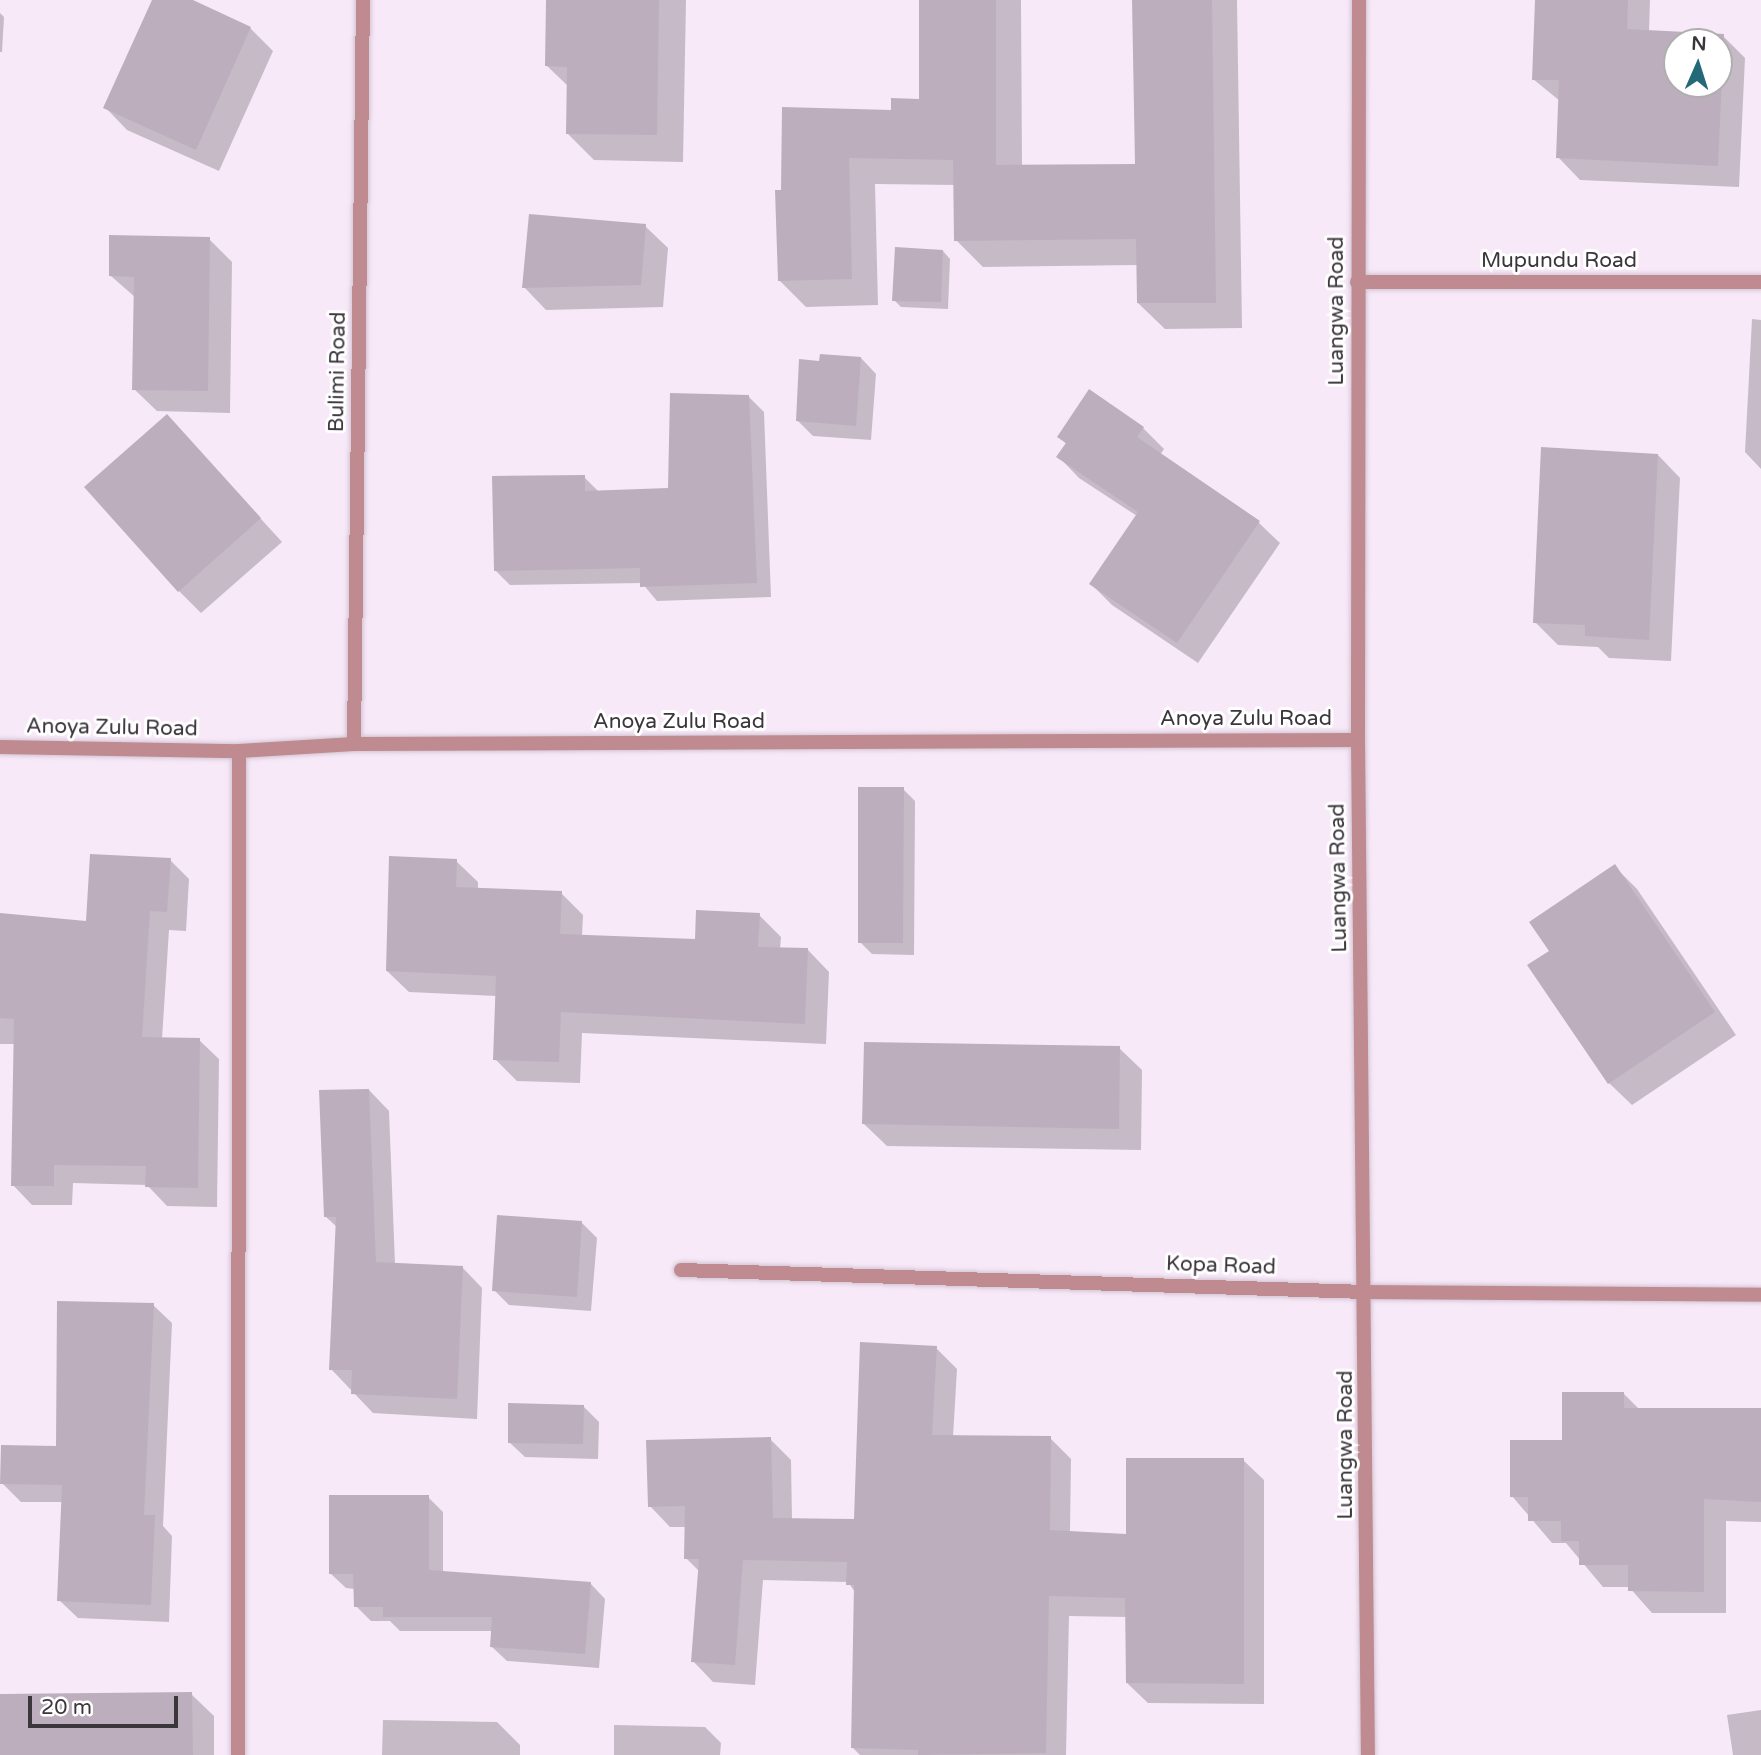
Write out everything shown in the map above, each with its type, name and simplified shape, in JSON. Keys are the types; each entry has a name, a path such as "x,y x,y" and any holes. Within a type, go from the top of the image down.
{"street":[{"name":"Bulimi Road","path":"354,744 363,0"},
{"name":"Luangwa Road","path":"1359,0 1358,740 1366,1292 1368,1755"},
{"name":"Mupundu Road","path":"1357,282 1761,282"},
{"name":"Anoya Zulu Road","path":"0,747 239,751 354,744 1358,740"},
{"path":"238,1755 239,751"},
{"name":"Kopa Road","path":"681,1269 1366,1292 1761,1295"}],"building":[{"path":"152,0 193,0 251,27 196,150 103,108"},
{"path":"546,0 659,0 657,135 566,134 567,67 545,66"},
{"path":"919,0 996,0 996,165 1135,164 1132,0 1212,0 1216,303 1137,303 1136,239 954,241 953,160 849,158 852,279 778,281 775,190 781,190 782,107 891,110 891,98 919,99"},
{"path":"1535,0 1628,0 1627,29 1663,31 1663,98 1721,98 1718,166 1556,158 1559,80 1532,80"},
{"path":"529,214 646,224 641,285 522,288"},
{"path":"109,235 210,237 208,391 132,390 134,277 109,276"},
{"path":"895,247 943,250 941,302 892,301"},
{"path":"820,354 861,357 856,426 796,421 799,359 819,361"},
{"path":"1089,389 1144,427 1137,437 1260,521 1177,643 1089,584 1138,512 1056,457 1066,443 1057,437"},
{"path":"670,393 749,395 757,583 640,587 640,568 494,571 492,476 585,475 585,491 668,488"},
{"path":"167,414 261,518 178,592 84,487"},
{"path":"1541,447 1658,454 1649,640 1585,636 1585,625 1533,623"},
{"path":"858,787 904,787 903,943 858,943"},
{"path":"90,854 171,858 167,912 150,911 142,1037 200,1038 198,1188 145,1187 146,1166 54,1165 54,1186 11,1186 14,1019 0,1018 0,913 86,921"},
{"path":"389,856 457,859 456,887 562,891 560,934 695,939 696,910 760,913 758,947 808,948 805,1024 561,1012 559,1062 493,1060 496,976 386,971"},
{"path":"1615,864 1715,1012 1608,1084 1527,965 1549,951 1529,922"},
{"path":"864,1042 1120,1046 1119,1129 862,1124"},
{"path":"369,1089 376,1262 463,1266 457,1399 351,1394 352,1370 329,1370 336,1217 324,1217 319,1090"},
{"path":"497,1215 582,1221 577,1297 492,1291"},
{"path":"57,1301 154,1303 144,1515 155,1515 151,1605 57,1601 62,1485 0,1484 1,1445 56,1446"},
{"path":"860,1342 937,1346 932,1435 1051,1436 1050,1530 1126,1534 1126,1458 1244,1458 1244,1684 1126,1683 1125,1598 1049,1596 1046,1753 918,1755 918,1750 851,1748 854,1585 846,1585 847,1562 743,1560 735,1665 691,1662 699,1559 684,1559 685,1506 648,1507 646,1440 771,1437 773,1518 854,1519"},
{"path":"1562,1392 1624,1392 1624,1408 1761,1408 1761,1502 1704,1499 1704,1592 1628,1591 1628,1565 1579,1565 1579,1541 1561,1541 1561,1521 1528,1521 1528,1497 1510,1497 1510,1440 1562,1440"},
{"path":"508,1403 584,1405 583,1444 508,1443"},
{"path":"329,1495 429,1495 429,1570 591,1582 585,1654 490,1647 492,1617 383,1617 383,1607 354,1607 353,1574 329,1574"},
{"path":"192,1692 193,1755 0,1755 0,1694"}]}
